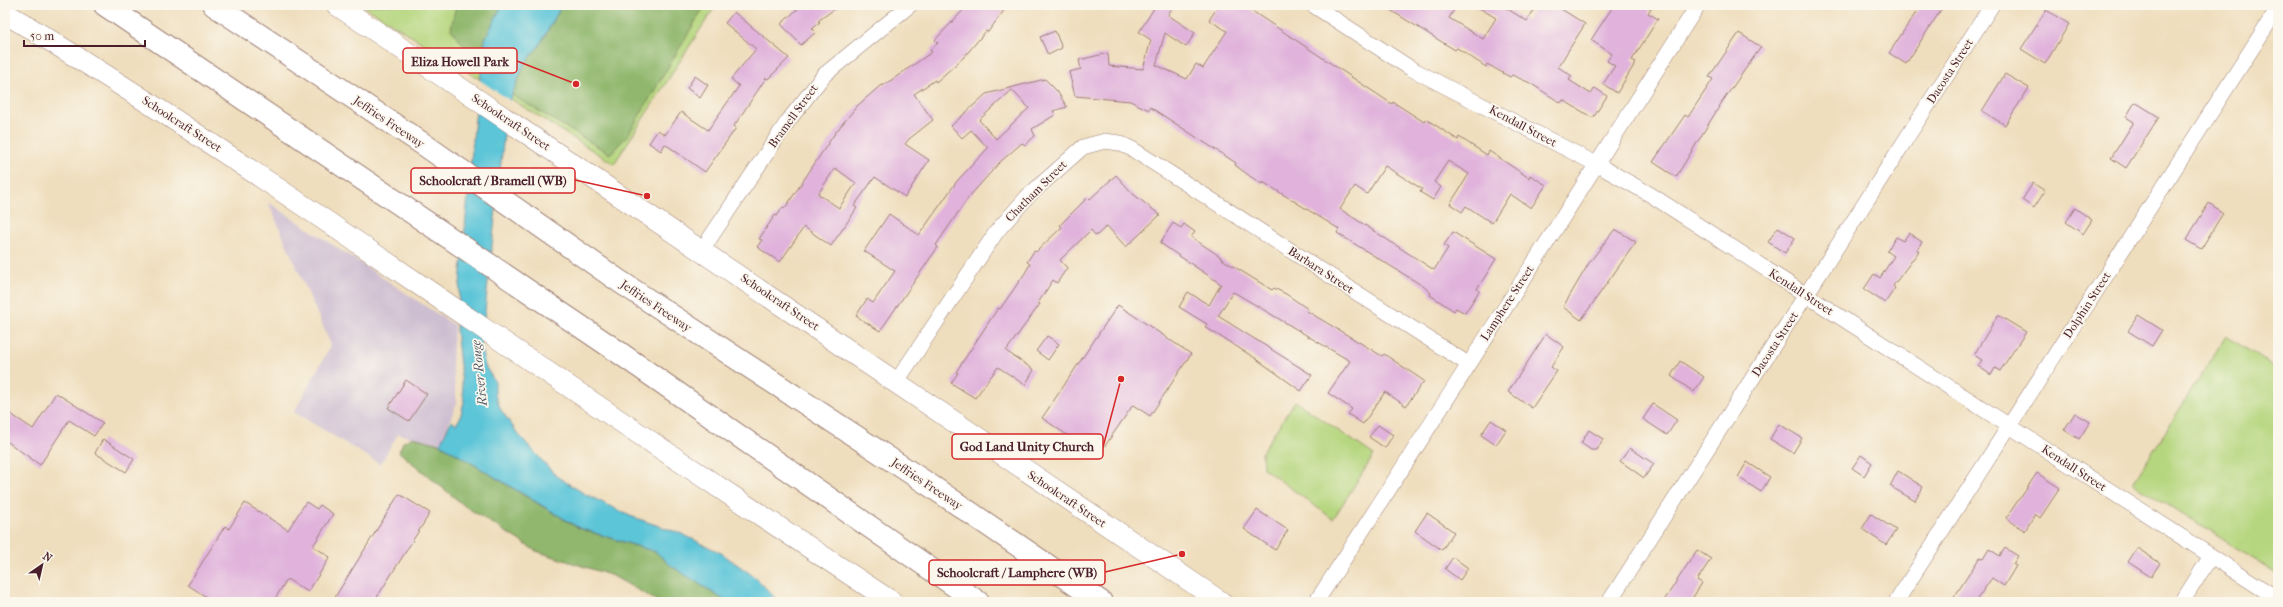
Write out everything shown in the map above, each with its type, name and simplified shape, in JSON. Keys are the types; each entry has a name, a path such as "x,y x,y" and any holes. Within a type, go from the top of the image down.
{"highway":[{"path":"105,5 611,347 978,602"},
{"name":"Jeffries Freeway","path":"214,5 426,146 619,281 931,486 1101,602"}],"main road":[{"name":"Schoolcraft Street","path":"337,5 897,381 1052,489 1221,602"},
{"name":"Schoolcraft Street","path":"5,13 194,131 608,414 892,602"}],"street":[{"name":"Bramell Street","path":"702,250 788,122 819,81 843,57 910,5"},
{"name":"Kendall Street","path":"1313,5 1410,68 1596,164 1651,196 2278,599"},
{"name":"Lamphere Street","path":"1316,602 1391,488 1468,364 1698,5"},
{"name":"Dacosta Street","path":"1608,602 1992,5"},
{"name":"Dolphin Street","path":"1896,602 2278,8"},
{"name":"Chatham Street","path":"897,381 1012,212 1076,151 1091,143 1105,141 1119,143 1173,176"},
{"name":"Barbara Street","path":"1173,176 1468,364"},
{"path":"2182,602 2211,556"}],"shaded area":[{"path":"268,202 454,325 452,364 457,403 440,444 398,434 380,464 294,412 331,345"}],"green space":[{"path":"362,5 716,5 614,164"},
{"path":"456,5 502,5 485,39 483,53 468,51 451,29"},
{"path":"562,5 705,5 628,135 610,154 512,95 525,63 539,46"},
{"path":"2226,336 2278,369 2278,574 2133,483"},
{"path":"1295,401 1374,455 1333,519 1263,468 1262,452"},
{"path":"413,437 440,444 578,528 656,552 670,565 727,602 659,602 613,576 536,551 466,507 399,452 403,442"}],"water":[{"name":"River Rouge","path":"502,5 562,5 539,46 525,63 507,107 481,348 485,366 495,382 495,395 501,410 518,434 556,476 585,494 630,516 682,534 721,553 756,578 779,602 727,602 670,565 656,552 579,528 440,444 451,421 456,424 460,418 464,402 456,329 474,127 485,39"}],"pier":[{"path":"478,79 512,102 507,130 475,108"}],"building":[{"path":"802,5 840,5 818,21 820,22 812,28 816,32 801,45 781,24"},
{"path":"968,5 1008,5 988,32 986,31 964,57 936,82 935,80 914,94 933,120 905,144 929,160 905,197 875,177 854,206 857,208 831,246 804,227 780,262 757,247 762,240 759,239 775,215 777,216 783,207 785,208 835,133 857,106 881,85 882,86 893,79 932,52 930,50 938,43 935,40","holes":["835,168 856,183 839,208 818,194"]},
{"path":"1156,5 1174,5 1168,15 1195,33 1186,47 1165,33 1156,65 1187,79 1196,64 1203,68 1227,31 1209,20 1219,5 1243,5 1392,104 1393,102 1424,122 1426,119 1458,140 1459,137 1487,155 1489,151 1529,178 1530,175 1546,185 1531,208 1510,194 1492,223 1466,206 1462,212 1450,204 1469,174 1448,161 1434,182 1441,187 1433,200 1420,192 1422,189 1385,166 1367,194 1355,186 1340,209 1434,270 1448,248 1444,245 1453,232 1496,259 1477,289 1479,291 1465,313 1456,308 1454,311 1430,295 1431,293 1423,286 1337,233 1339,229 1263,182 1262,184 1251,177 1235,165 1236,163 1150,107 1149,110 1130,101 1075,96 1069,72 1081,69 1079,60 1108,53 1109,66 1143,69 1151,40 1139,32"},
{"path":"1382,5 1457,5 1449,18 1483,39 1496,18 1474,5 1501,5 1527,21 1537,5 1555,5 1585,24 1558,67 1572,76 1569,80 1591,94 1595,88 1607,96 1593,118 1563,100 1561,103 1530,83 1512,75 1510,77 1487,64 1486,67 1457,48 1455,50"},
{"path":"1614,5 1653,5 1648,13 1658,19 1632,60 1636,62 1617,93 1603,84 1615,66 1607,61 1612,54 1591,40"},
{"path":"1921,5 1944,5 1906,64 1889,53"},
{"path":"2046,10 2069,24 2045,64 2021,49"},
{"path":"734,12 789,58 768,79 766,78 734,126 736,128 705,172 665,144 661,151 649,143 658,130 665,135 681,112 708,130 739,86 731,79 756,49 725,23"},
{"path":"1055,31 1062,48 1048,55 1040,37"},
{"path":"1739,33 1761,47 1722,102 1676,177 1653,162 1685,115 1688,117 1713,79 1709,77"},
{"path":"2005,74 2029,88 2005,125 1982,111"},
{"path":"695,76 708,85 700,98 687,88"},
{"path":"1045,79 1057,91 1067,107 1053,111 1055,115 1032,129 1035,136 1025,145 1022,143 1000,162 968,198 936,245 938,247 880,331 856,316 867,299 873,303 895,271 864,251 889,214 919,235 957,181 988,148 971,130 962,138 951,126 986,94","holes":["1012,90 1029,108 996,139 979,120"]},
{"path":"2135,102 2159,117 2126,168 2111,158 2134,122 2126,117"},
{"path":"1116,175 1133,194 1160,215 1126,247 1107,226 1096,236 1091,230 1060,260 1067,268 1057,283 1053,280 1038,303 1040,304 1006,351 1034,370 1025,385 998,367 975,398 951,383 958,373 956,372 998,308 1000,309 1025,273 1030,264 1027,262 1034,251 1036,252 1062,227 1060,225 1088,197 1090,199"},
{"path":"2033,183 2045,191 2034,208 2022,200"},
{"path":"2209,203 2223,213 2201,249 2186,240"},
{"path":"2075,208 2092,220 2083,234 2066,222"},
{"path":"1173,223 1181,228 1184,224 1195,232 1191,237 1221,257 1220,258 1272,290 1274,288 1286,294 1308,309 1307,311 1382,356 1384,354 1424,381 1406,406 1385,392 1363,424 1348,414 1352,409 1328,393 1350,361 1233,292 1218,316 1312,375 1301,391 1255,358 1205,327 1207,324 1179,307 1188,292 1209,305 1221,284 1160,243"},
{"path":"1778,227 1795,238 1785,253 1768,242"},
{"path":"1615,229 1636,242 1581,320 1563,307 1589,263"},
{"path":"1909,233 1922,242 1917,250 1919,251 1893,286 1895,288 1885,303 1864,289 1874,274 1880,278 1894,256 1887,251 1896,237 1903,241"},
{"path":"1118,305 1191,354 1150,416 1133,405 1098,456 1042,418"},
{"path":"1998,315 2026,332 2000,371 1995,368 1991,375 1978,366 1982,360 1974,355"},
{"path":"2138,315 2162,330 2152,346 2128,331"},
{"path":"1546,334 1564,347 1551,367 1557,371 1532,408 1508,392"},
{"path":"1047,336 1059,344 1048,360 1036,351"},
{"path":"1680,361 1704,377 1694,392 1671,376"},
{"path":"406,380 427,394 409,421 388,408"},
{"path":"56,393 103,423 94,436 69,420 40,465 5,440 5,410 33,429"},
{"path":"1653,404 1677,420 1667,435 1643,419"},
{"path":"2075,413 2090,422 2079,439 2064,430"},
{"path":"1491,420 1506,430 1496,445 1481,435"},
{"path":"1779,424 1802,438 1793,453 1770,439"},
{"path":"1378,425 1393,435 1385,448 1369,437"},
{"path":"1589,430 1603,439 1597,450 1591,450 1581,443"},
{"path":"103,439 134,459 126,472 95,453"},
{"path":"1630,448 1654,464 1644,478 1620,461"},
{"path":"1861,455 1872,463 1864,476 1852,468"},
{"path":"1747,462 1770,477 1761,492 1738,477"},
{"path":"1898,471 1923,487 1915,501 1890,486"},
{"path":"2037,473 2060,488 2040,518 2035,514 2025,531 2006,518"},
{"path":"399,494 430,513 374,602 332,602"},
{"path":"306,502 317,509 320,505 333,514 313,546 330,557 308,592 287,579 273,602 214,602 188,585 225,526 229,529 245,503 288,530"},
{"path":"1257,510 1288,530 1275,550 1244,529"},
{"path":"1427,513 1454,532 1442,550 1415,531"},
{"path":"1871,514 1896,530 1886,545 1862,529"},
{"path":"2005,548 2018,556 2013,564 2016,566 2004,586 1992,578 1975,602 1951,602 1980,557 1983,559 1989,549 2000,556"},
{"path":"2137,548 2160,563 2151,577 2128,562"},
{"path":"1697,550 1711,559 1697,580 1702,583 1690,602 1663,602"},
{"path":"1453,557 1468,568 1460,580 1445,569"}],"place":[{"name":"Eliza Howell Park","path":"576,84"},
{"name":"Schoolcraft / Bramell (WB)","path":"647,196"},
{"name":"God Land Unity Church","path":"1121,379"},
{"name":"Schoolcraft / Lamphere (WB)","path":"1182,554"}]}
